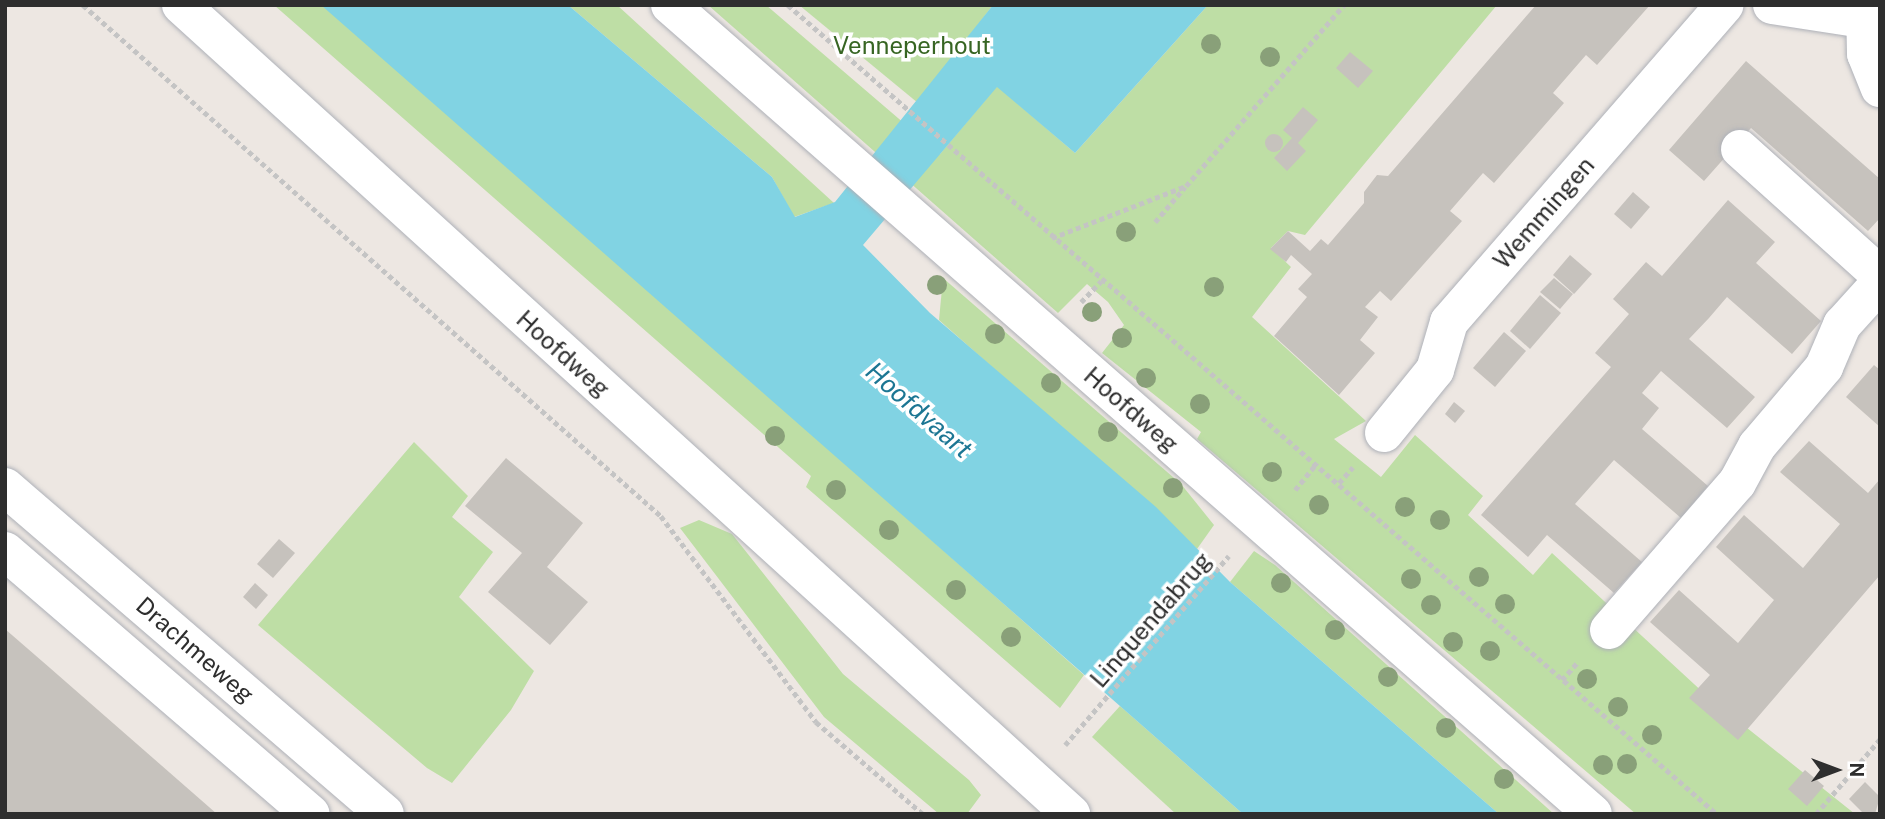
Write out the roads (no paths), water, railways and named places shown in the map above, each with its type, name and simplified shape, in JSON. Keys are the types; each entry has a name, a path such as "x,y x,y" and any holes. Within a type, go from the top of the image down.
{"street":[{"name":"Hoofdweg","path":"181,5 1071,814"},
{"name":"Hoofdweg","path":"670,5 1593,814"},
{"name":"Wemmingen","path":"1384,432 1435,370 1449,322 1725,5"},
{"path":"1772,5 1864,12 1866,54 1880,88"},
{"path":"1740,149 1880,275"},
{"path":"1598,641 1737,483 1757,446 1824,367 1842,325 1880,283"},
{"name":"Drachmeweg","path":"5,487 385,814"},
{"path":"5,551 311,814"},
{"path":"131,659 163,622"}],"water":[{"name":"Hoofdvaart","path":"321,5 568,5 772,177 795,217 835,202 993,5 1208,5 1075,153 997,87 863,245 930,313 1156,507 1230,582 1499,814 1243,814"}],"park label":[{"name":"Venneperhout","path":"912,46"}]}
